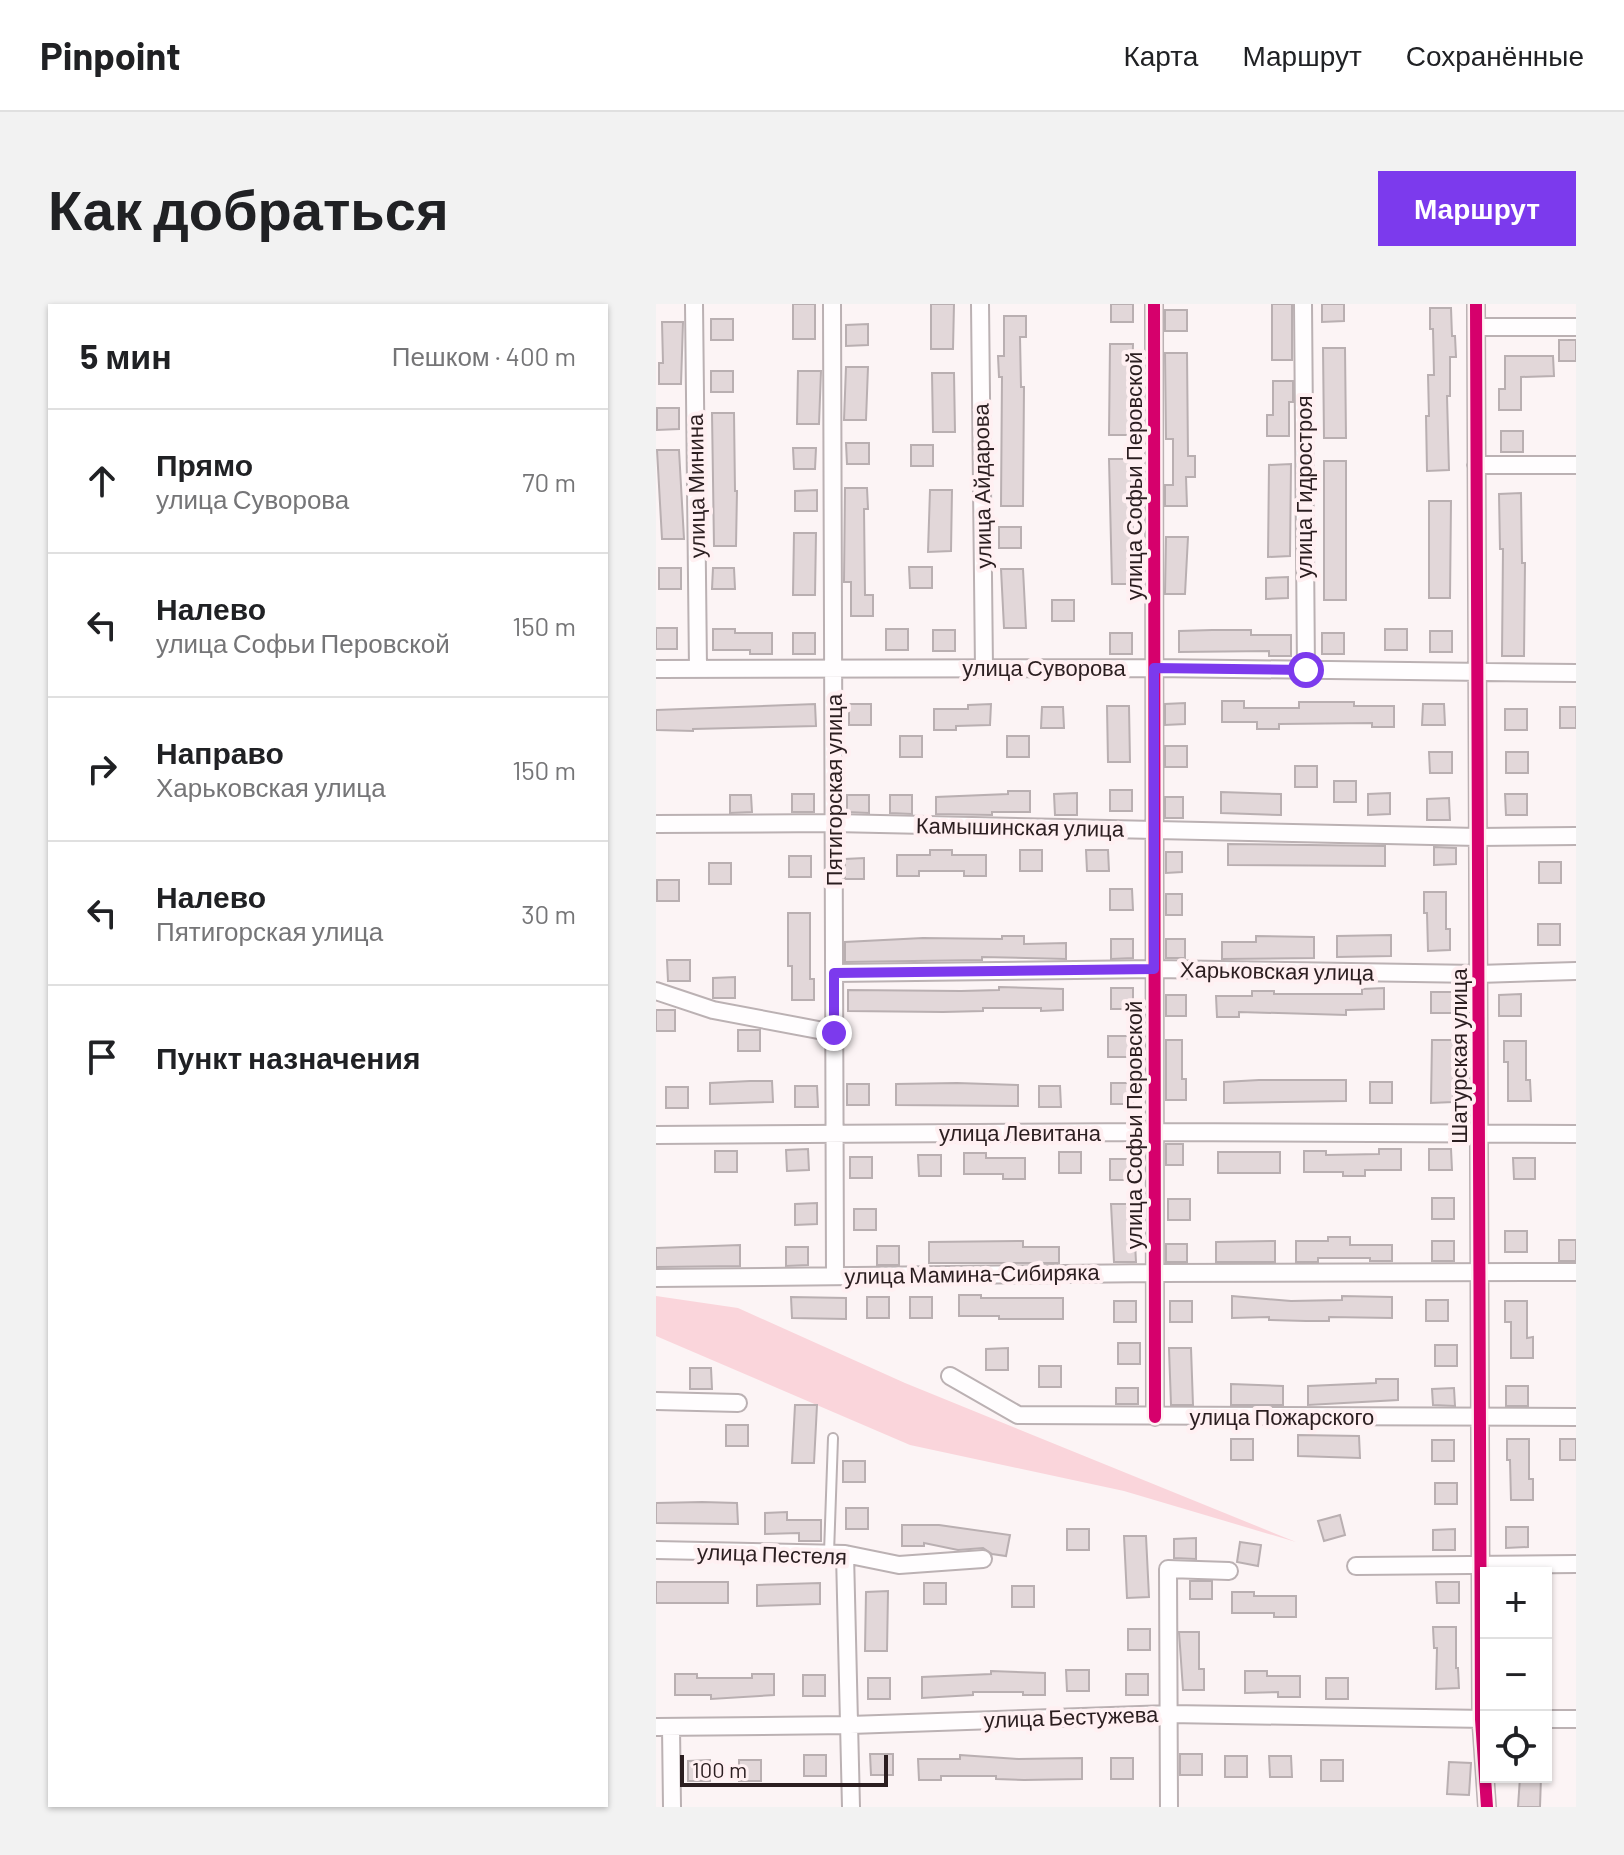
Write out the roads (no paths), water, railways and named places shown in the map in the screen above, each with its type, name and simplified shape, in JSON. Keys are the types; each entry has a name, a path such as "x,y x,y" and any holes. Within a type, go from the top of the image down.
{"street":[{"name":"улица Минина","path":"694,304 698,668"},
{"name":"Пятигорская улица","path":"832,304 835,1276"},
{"name":"улица Айдарова","path":"980,304 984,668"},
{"name":"улица Софьи Перовской","path":"1154,304 1155,1417"},
{"name":"улица Гидростроя","path":"1303,304 1306,670"},
{"name":"Шатурская улица","path":"1476,304 1479,1274 1484,1711"},
{"path":"1476,327 1576,327"},
{"path":"1476,465 1576,465"},
{"name":"улица Суворова","path":"656,669 1154,668 1576,673"},
{"name":"Камышинская улица","path":"656,824 834,823 1478,837 1576,836"},
{"name":"Харьковская улица","path":"834,973 1154,969 1478,974 1576,971"},
{"path":"656,991 713,1010 834,1033"},
{"name":"улица Левитана","path":"656,1135 1154,1132 1576,1134"},
{"name":"улица Мамина-Сибиряка","path":"656,1278 1576,1272"},
{"name":"улица Пожарского","path":"950,1376 1018,1415 1576,1417"},
{"path":"656,1401 738,1403"},
{"name":"улица Пестеля","path":"656,1550 836,1554 899,1565 983,1559"},
{"path":"836,1554 850,1725 851,1807"},
{"path":"1356,1566 1576,1564"},
{"path":"1169,1807 1168,1569 1229,1571"},
{"name":"улица Бестужева","path":"664,1727 850,1725 1169,1714 1480,1719"},
{"path":"1552,1719 1576,1719"},
{"path":"664,1727 672,1807"},
{"name":"Шатурская улица","path":"1486,1783 1487,1807"}],"lane":[{"path":"833,1438 836,1554"}]}
